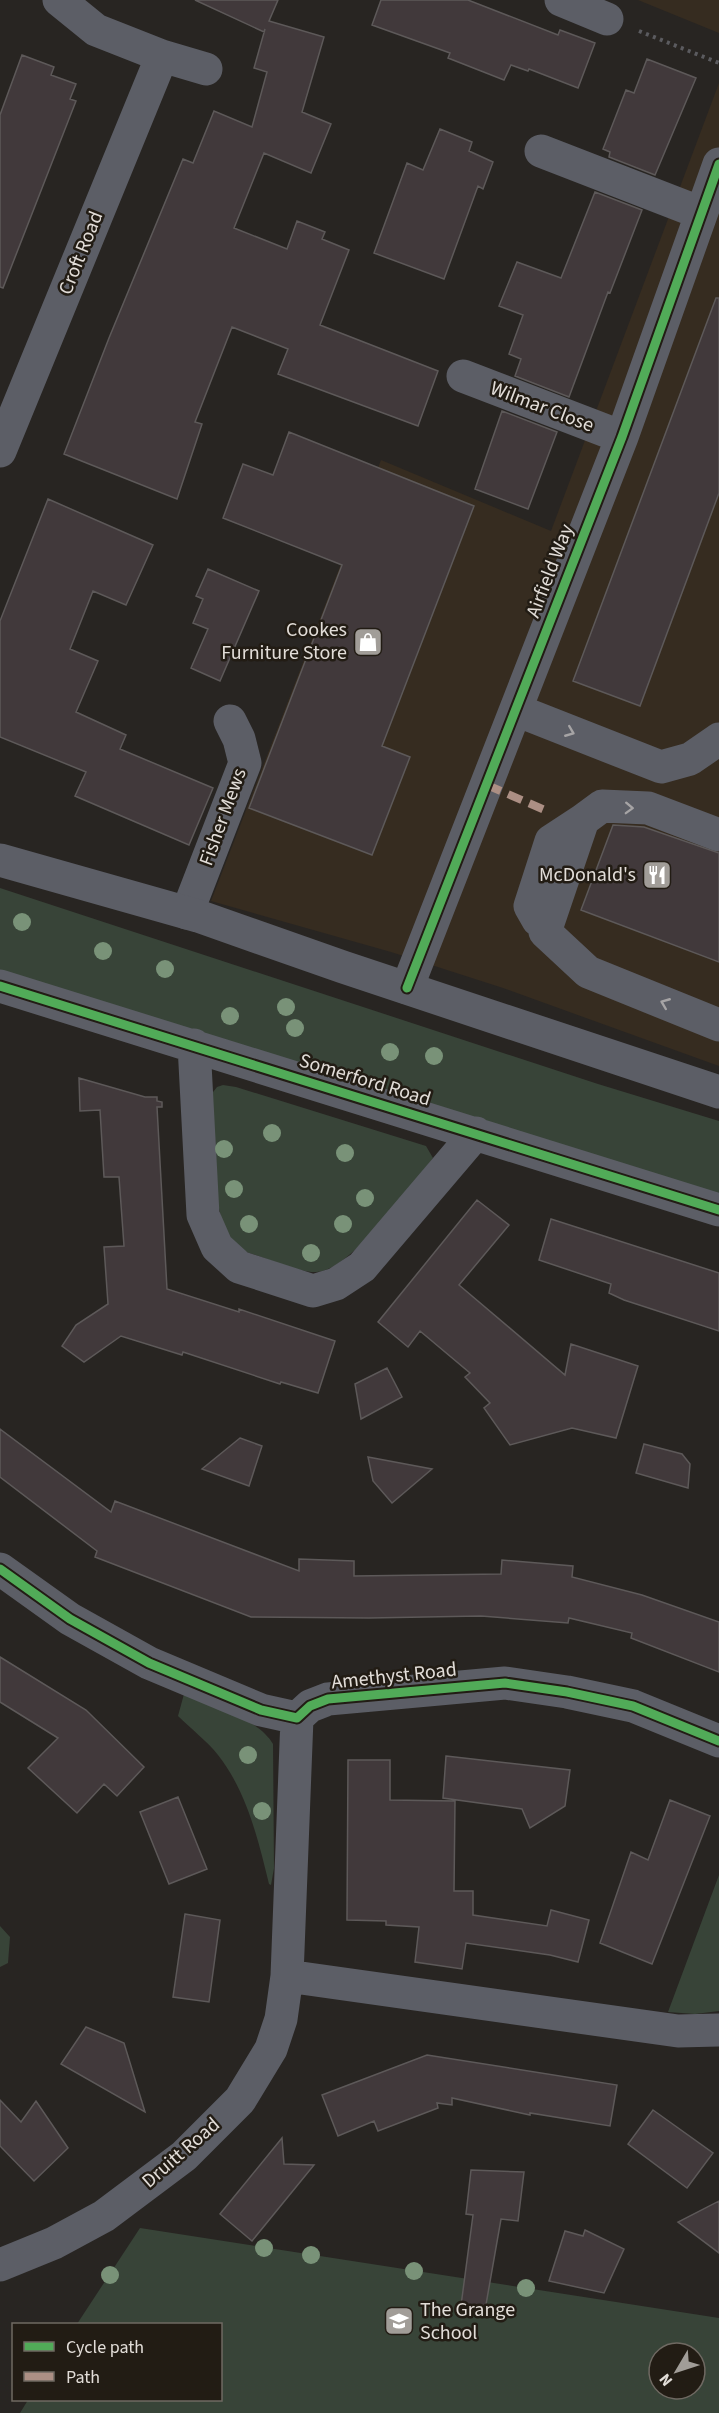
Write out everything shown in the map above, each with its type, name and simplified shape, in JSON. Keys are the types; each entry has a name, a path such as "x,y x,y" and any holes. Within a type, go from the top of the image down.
{"street":[{"path":"58,0 96,30 162,56 206,69"},
{"path":"561,0 607,19"},
{"name":"Croft Road","path":"0,451 162,56"},
{"path":"542,151 701,213"},
{"name":"Airfield Way","path":"407,988 622,437 719,164"},
{"name":"Wilmar Close","path":"463,376 622,437"},
{"path":"516,710 661,768 690,759 719,739"},
{"name":"Fisher Mews","path":"187,913 245,763 239,739 230,721"},
{"path":"719,835 648,808 602,807 551,842 530,906 545,932 588,972 719,1025"},
{"path":"0,860 187,913 719,1092"},
{"name":"Somerford Road","path":"0,986 719,1210"},
{"path":"194,1045 203,1215 217,1247 238,1267 313,1291 336,1284 362,1267 476,1133"},
{"path":"0,1569 70,1619 148,1663 261,1710 297,1718"},
{"name":"Amethyst Road","path":"297,1718 310,1706 328,1699 505,1683 567,1692 633,1706 719,1740"},
{"name":"Druitt Road","path":"0,2265 54,2243 104,2216 184,2156 240,2100 271,2049 280,2019 287,1976 297,1718"},
{"path":"287,1976 678,2031 719,2031"}],"path":[{"path":"607,19 719,63"}],"shaded area":[{"path":"638,0 719,0 719,33"},
{"path":"719,83 719,1066 503,988 391,952 211,901 381,460 551,531"}],"green space":[{"path":"0,888 598,1084 719,1121 719,1196 0,971"},
{"path":"223,1085 236,1087 426,1146 433,1158 396,1206 346,1258 330,1268 316,1272 292,1268 236,1246 230,1240 224,1227 217,1192 210,1096 217,1087"},
{"path":"184,1694 246,1720 266,1735 273,1744 274,1868 271,1885 250,1816 237,1784 214,1750 178,1716"},
{"path":"719,1875 719,2011 695,2014 668,2012"},
{"path":"0,1926 10,1937 8,1963 0,1967"},
{"name":"The Grange School","path":"140,2228 719,2318 719,2413 20,2413 27,2401 222,2401 222,2323 78,2323"}],"building":[{"path":"195,0 278,0 269,21 324,37 302,112 331,124 311,173 264,153 234,228 287,249 297,221 325,232 322,239 349,250 320,325 438,371 418,426 278,374 288,349 232,327 195,422 202,424 177,499 64,454 183,159 193,163 214,111 252,127 267,72 254,68 265,29 264,32"},
{"path":"381,0 468,0 558,35 560,30 595,43 578,88 529,69 528,71 511,65 504,80 448,58 450,53 372,25"},
{"path":"22,55 54,67 51,75 76,84 70,99 76,101 3,288 0,287 0,115"},
{"path":"647,59 696,78 655,175 609,157 610,152 603,149 626,90 634,93"},
{"path":"440,129 472,142 469,151 493,162 483,189 478,186 444,279 374,253 407,163 423,170"},
{"path":"595,192 642,210 610,293 608,292 569,397 515,376 521,359 509,354 523,315 499,306 517,262 561,278"},
{"path":"716,298 719,298 719,493 640,706 573,681"},
{"path":"502,411 557,432 528,509 475,489"},
{"name":"Cookes Furniture Store","path":"289,432 474,506 382,746 410,757 372,855 249,808 342,565 223,518 243,464 273,475"},
{"path":"48,499 153,545 126,605 93,591 70,649 98,661 76,712 126,735 120,749 213,788 189,845 75,796 86,772 0,737 0,621"},
{"path":"208,569 259,591 220,681 191,668 208,629 193,623 203,599 196,596"},
{"name":"McDonald's","path":"613,825 644,827 719,853 719,962 581,910"},
{"path":"79,1078 145,1097 157,1097 157,1101 162,1102 162,1107 157,1107 167,1289 239,1312 239,1309 335,1341 318,1393 281,1382 280,1384 183,1352 182,1355 121,1336 84,1362 62,1346 76,1325 108,1304 104,1247 124,1246 119,1177 104,1177 100,1110 80,1111"},
{"path":"477,1200 509,1225 459,1285 565,1375 571,1344 638,1366 616,1438 572,1428 510,1445 484,1408 490,1403 465,1377 470,1373 420,1331 408,1347 378,1322"},
{"path":"551,1219 719,1273 719,1331 624,1300 609,1293 611,1284 539,1260"},
{"path":"387,1368 402,1397 361,1419 355,1384"},
{"path":"0,1429 111,1512 115,1501 299,1571 299,1559 354,1561 354,1576 501,1574 502,1560 573,1566 572,1577 642,1595 719,1622 719,1672 631,1638 632,1633 569,1618 568,1623 481,1616 251,1617 95,1557 97,1551 0,1477"},
{"path":"240,1438 262,1446 249,1486 202,1469"},
{"path":"644,1444 682,1454 690,1464 688,1488 636,1473"},
{"path":"368,1457 432,1469 392,1503 373,1481"},
{"path":"0,1657 86,1710 144,1767 117,1796 104,1784 77,1813 28,1768 58,1738 0,1702"},
{"path":"446,1756 570,1770 565,1806 530,1828 522,1809 443,1798"},
{"path":"348,1760 390,1760 390,1800 455,1801 454,1891 473,1891 473,1915 547,1926 551,1910 589,1920 578,1962 550,1955 466,1943 462,1969 415,1962 419,1927 386,1925 386,1921 347,1920"},
{"path":"178,1797 207,1869 169,1884 140,1812"},
{"path":"670,1800 710,1816 652,1964 600,1943 631,1852 648,1860"},
{"path":"185,1914 220,1920 209,2002 173,1997"},
{"path":"86,2027 124,2043 145,2112 61,2064"},
{"path":"427,2055 617,2085 610,2126 530,2113 530,2115 452,2098 452,2105 437,2103 438,2108 378,2131 374,2121 338,2136 322,2095"},
{"path":"0,2100 21,2122 36,2101 68,2148 34,2181 0,2146"},
{"path":"653,2110 713,2153 687,2188 628,2144"},
{"path":"282,2138 284,2164 314,2165 252,2241 220,2214"},
{"path":"471,2170 524,2172 518,2221 501,2219 484,2316 460,2313 473,2215 466,2214"},
{"path":"719,2201 719,2253 678,2222"},
{"path":"585,2230 624,2249 604,2293 549,2281 565,2231 583,2236"}],"marked path":[{"path":"487,785 547,811"}],"cycle path":[{"path":"407,988 622,437 719,164"},
{"path":"0,986 719,1210"},
{"path":"0,1569 70,1619 149,1663 261,1710 297,1718 310,1706 328,1699 505,1683 567,1692 633,1706 719,1741"}],"place":[{"name":"Cookes Furniture Store","path":"368,642"},
{"name":"McDonald's","path":"657,875"},
{"name":"The Grange School","path":"399,2321"}]}
